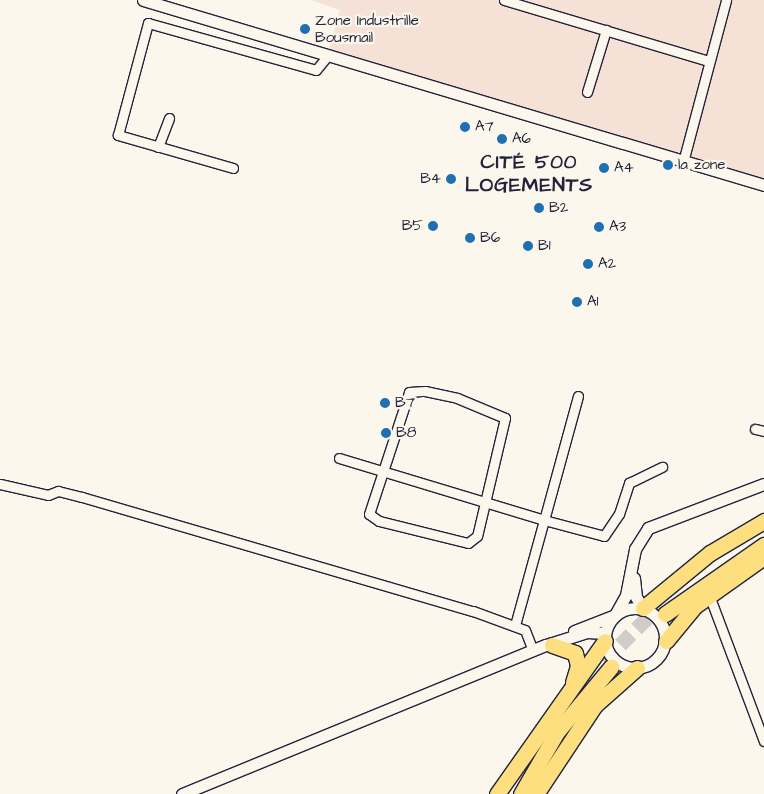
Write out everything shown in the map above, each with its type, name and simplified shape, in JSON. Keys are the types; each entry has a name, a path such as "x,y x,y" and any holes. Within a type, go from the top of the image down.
{"highway":[{"path":"655,610 710,553 764,521"},
{"path":"655,610 708,564 764,530"},
{"path":"655,610 764,545"},
{"path":"666,641 709,595 764,557"},
{"path":"497,794 569,691 602,651 605,637"},
{"path":"549,645 571,650 578,659 569,691"},
{"path":"508,794 550,722 608,664 556,732 521,794"},
{"path":"536,794 595,705 637,668"}],"main road":[{"path":"143,0 764,185"},
{"path":"634,554 634,591 655,610 661,620 666,641 659,657 637,668 615,661 605,637 626,595 634,554 644,533 655,524 764,484"},
{"path":"549,645 615,614 655,610"},
{"path":"182,794 549,645 587,632 605,637"}],"street":[{"path":"504,0 708,61"},
{"path":"683,162 708,61 726,0"},
{"path":"233,168 158,147 116,132 148,23 316,70 328,55"},
{"path":"587,92 606,30"},
{"path":"158,147 169,118"},
{"path":"409,392 457,398 505,418 486,502 477,536 465,544 380,521 369,514 381,471 409,392"},
{"path":"515,625 578,396"},
{"path":"339,458 544,520 604,536 619,514 629,483 662,467"},
{"path":"0,484 48,495 58,492 82,497 515,625 525,630 533,651"},
{"path":"709,595 764,741"}],"shaded area":[{"path":"311,0 764,0 764,179 329,49 340,10"}],"tunnel":[{"path":"604,661 658,607"}],"place":[{"name":"Zone Industrille Bousmail","path":"305,29"},
{"name":"A7","path":"465,127"},
{"name":"A6","path":"502,139"},
{"name":"la zone","path":"668,165"},
{"name":"A4","path":"604,168"},
{"name":"B4","path":"451,179"},
{"name":"B2","path":"539,208"},
{"name":"B5","path":"433,226"},
{"name":"A3","path":"599,227"},
{"name":"B6","path":"470,238"},
{"name":"B1","path":"528,246"},
{"name":"A2","path":"588,264"},
{"name":"A1","path":"577,302"},
{"name":"B7","path":"385,403"},
{"name":"B8","path":"386,433"}],"district":[{"name":"CITÉ 500 LOGEMENTS","path":"529,174"}]}
